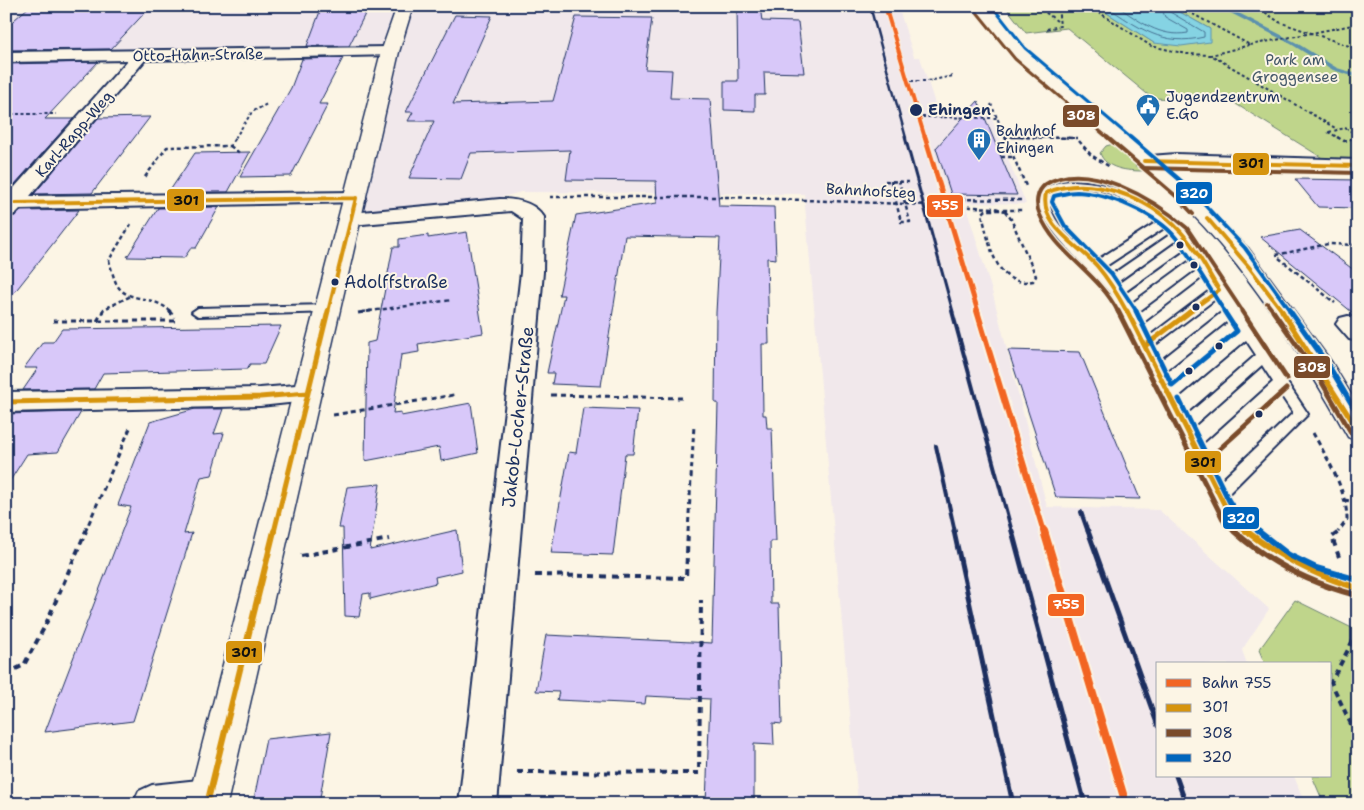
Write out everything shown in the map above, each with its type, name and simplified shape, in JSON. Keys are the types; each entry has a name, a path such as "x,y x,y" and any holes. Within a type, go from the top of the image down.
{"street":[{"path":"152,804 208,801 390,52 405,6"},
{"path":"982,6 1020,52 1182,192 1240,253 1323,370 1358,430"},
{"name":"Otto-Hahn-Straße","path":"6,57 390,52"},
{"name":"Karl-Rapp-Weg","path":"9,206 141,55"},
{"path":"1144,161 1176,160 1358,166"},
{"path":"9,206 127,201 353,209 515,205"},
{"name":"Jakob-Locher-Straße","path":"478,804 532,272 534,217 515,205"},
{"path":"6,402 260,397 305,405"}],"lane":[{"path":"1219,493 1301,414 1180,232 1168,220 1134,200 1109,190 1067,184 1053,188 1046,193 1044,202 1052,224 1097,266 1122,302 1231,518 1259,544 1297,569 1353,587"},
{"path":"1097,266 1168,220"},
{"path":"1109,282 1180,232"},
{"path":"1122,302 1193,251"},
{"path":"1133,324 1205,270"},
{"path":"1145,346 1219,290"},
{"path":"1157,371 1233,310"},
{"path":"198,312 328,313"},
{"path":"1170,397 1247,332"},
{"path":"1185,425 1263,356"},
{"path":"1200,456 1281,383"}],"path":[{"path":"1037,6 1058,22"},
{"path":"1047,29 1060,26 1058,22 1058,6"},
{"path":"1089,6 1151,46 1187,54 1211,55 1250,45 1358,24"},
{"path":"1178,6 1250,45"},
{"path":"1256,6 1278,22 1358,49"},
{"path":"1211,55 1337,129"},
{"path":"912,81 932,81 953,76"},
{"path":"230,146 252,112 266,104"},
{"path":"991,104 1028,192"},
{"path":"6,114 61,114"},
{"path":"922,117 997,118"},
{"path":"1345,128 1358,136 1344,141 1328,132 1345,128"},
{"path":"1005,137 1118,138"},
{"path":"127,201 167,147 230,146 242,154"},
{"path":"1001,157 1013,157"},
{"path":"885,180 909,182"},
{"path":"891,181 901,222 910,222 899,181"},
{"path":"998,195 999,198 1008,200"},
{"name":"Bahnhofsteg","path":"515,205 554,196 799,199 995,208 1005,211 1011,219 1036,276 1034,281 1019,284 1009,281 1000,271 982,214 986,210 1026,210"},
{"path":"947,199 1031,199"},
{"path":"129,297 117,285 109,260 115,246 148,201"},
{"path":"1276,255 1328,244 1358,245"},
{"path":"97,321 104,309 129,297 145,298 165,304 177,321"},
{"path":"328,313 452,300"},
{"path":"520,394 682,398"},
{"path":"305,405 354,413 454,395"},
{"path":"6,674 24,665 45,626 142,400"},
{"path":"1301,414 1323,450 1344,500 1348,518 1344,528 1332,537 1353,587 1358,618"},
{"path":"502,574 686,578 694,424"},
{"path":"1344,500 1358,502"},
{"path":"266,562 389,538"},
{"path":"481,772 699,774 701,600"},
{"path":"1332,680 1358,631"},
{"path":"1332,684 1358,739"}],"shaded area":[{"path":"6,6 898,6 914,57 920,57 938,113 990,114 1026,204 965,203 992,291 1047,507 1159,510 1269,609 1242,650 1246,662 1156,662 1156,778 1295,778 1305,804 858,804 804,194 521,192 454,210 351,219 390,52 303,49 6,52"}],"green space":[{"name":"Park am Groggensee","path":"1005,6 1096,6 1154,43 1210,29 1169,6 1358,6 1358,159 1324,159 1231,101 1152,98 1067,28 1026,33"},
{"path":"1113,144 1143,171 1124,170 1107,163 1100,153 1106,146"},
{"path":"1295,600 1358,631 1358,804 1324,804 1313,778 1332,778 1332,662 1264,662 1259,650"}],"water":[{"path":"1096,6 1169,6 1210,29 1210,42 1181,46 1154,43"}],"building":[{"path":"30,6 151,6 111,49 6,50 6,27"},
{"path":"322,6 369,6 349,46 307,46"},
{"path":"737,6 760,6 762,21 798,22 804,73 764,72 765,95 755,95 755,111 724,110 724,81 738,81"},
{"path":"455,15 492,16 453,104 553,101 576,17 652,18 645,69 672,70 670,98 710,99 719,206 774,207 776,259 767,258 769,344 762,344 763,415 766,415 767,428 772,428 776,541 770,541 771,604 779,604 782,724 773,723 774,745 754,744 754,804 706,804 710,699 646,696 645,704 557,700 559,692 536,691 546,635 712,643 718,403 715,403 716,313 720,238 625,236 601,386 552,384 554,373 547,373 564,295 559,295 576,215 657,203 656,181 566,180 570,150 471,153 461,179 409,178 434,121 408,121 413,112 406,112"},
{"path":"343,58 319,104 328,104 291,176 240,177 291,88 302,59"},
{"path":"98,62 45,119 73,119 6,194 6,64"},
{"name":"Bahnhof Ehingen","path":"978,101 1017,195 951,194 936,148"},
{"path":"150,117 92,193 34,194 98,118"},
{"path":"250,152 228,192 169,192 195,153"},
{"path":"1295,179 1358,180 1358,208 1318,207"},
{"path":"219,207 196,248 191,248 184,258 127,257 158,208"},
{"path":"79,210 6,303 6,218 15,216 21,211"},
{"path":"1300,230 1358,273 1358,317 1260,237"},
{"path":"467,232 483,333 418,344 419,352 401,355 393,413 401,412 401,416 471,403 478,453 441,461 439,447 365,461 367,343 375,341 393,247 399,247 399,239 428,235 428,238"},
{"path":"281,326 264,364 250,364 247,369 103,373 94,389 23,390 38,368 24,368 43,342 53,342 62,329"},
{"path":"1008,350 1080,352 1140,499 1056,497"},
{"path":"583,408 638,410 633,454 625,454 613,555 551,553 569,452 576,453"},
{"path":"195,409 223,409 214,434 224,433 212,475 201,477 184,534 192,533 133,721 45,732 131,507 118,505 150,422"},
{"path":"81,412 58,452 27,454 6,487 6,414"},
{"path":"380,484 370,550 457,530 462,571 435,577 436,583 370,599 370,593 363,594 359,617 345,616 343,528 339,528 347,487"},
{"path":"331,732 319,804 253,804 266,739"}],"waterway":[{"path":"1220,6 1293,43 1335,69 1358,76"}],"railway":[{"path":"870,6 906,138"},
{"path":"905,137 953,312"},
{"path":"952,311 1012,532"},
{"path":"936,446 955,532"},
{"path":"1081,512 1088,532"},
{"path":"954,531 1013,804"},
{"path":"1012,531 1085,804"},
{"path":"1088,531 1156,720"},
{"path":"1177,778 1186,804"}],"rail line":[{"name":"755","path":"885,6 1126,804"}],"transit line":[{"name":"320","path":"992,6 1025,48 1187,186 1245,248 1329,366 1358,415"},
{"name":"308","path":"976,11 1015,59 1177,197 1193,214"},
{"name":"301","path":"1144,161 1358,166"},
{"name":"308","path":"1144,168 1358,173"},
{"name":"308","path":"1287,379 1187,228 1175,218 1139,195 1096,179 1075,176 1057,178 1043,186 1039,192 1037,203 1039,214 1045,226 1062,247 1103,287 1111,298 1225,523 1254,548 1285,568 1319,584 1356,595"},
{"name":"301","path":"1145,346 1219,290 1196,253 1181,232 1170,221 1155,210 1137,201 1097,187 1078,185 1061,187 1046,193 1044,202 1052,224 1097,266 1122,302 1231,518 1260,542 1290,562 1321,577 1358,588"},
{"name":"320","path":"1075,192 1103,196 1129,206 1153,220 1175,237 1237,331 1172,385 1141,319 1122,288 1111,273 1078,241 1059,219 1052,202 1054,196 1075,192"},
{"name":"301","path":"15,203 356,198"},
{"name":"301","path":"207,804 356,198"},
{"name":"301","path":"1207,218 1229,242 1269,293 1324,374 1358,430"},
{"name":"308","path":"1267,303 1317,374 1352,434"},
{"name":"308","path":"1205,462 1286,389"},
{"name":"301","path":"6,402 260,397 308,393"},
{"name":"320","path":"1179,399 1229,501 1240,517 1289,555 1316,568 1358,580"}],"place":[{"name":"Ehingen","path":"916,110"},
{"name":"Jugendzentrum E.Go","path":"1148,127"},
{"name":"Bahnhof Ehingen","path":"979,161"},
{"name":"Adolffstraße","path":"335,282"}]}
